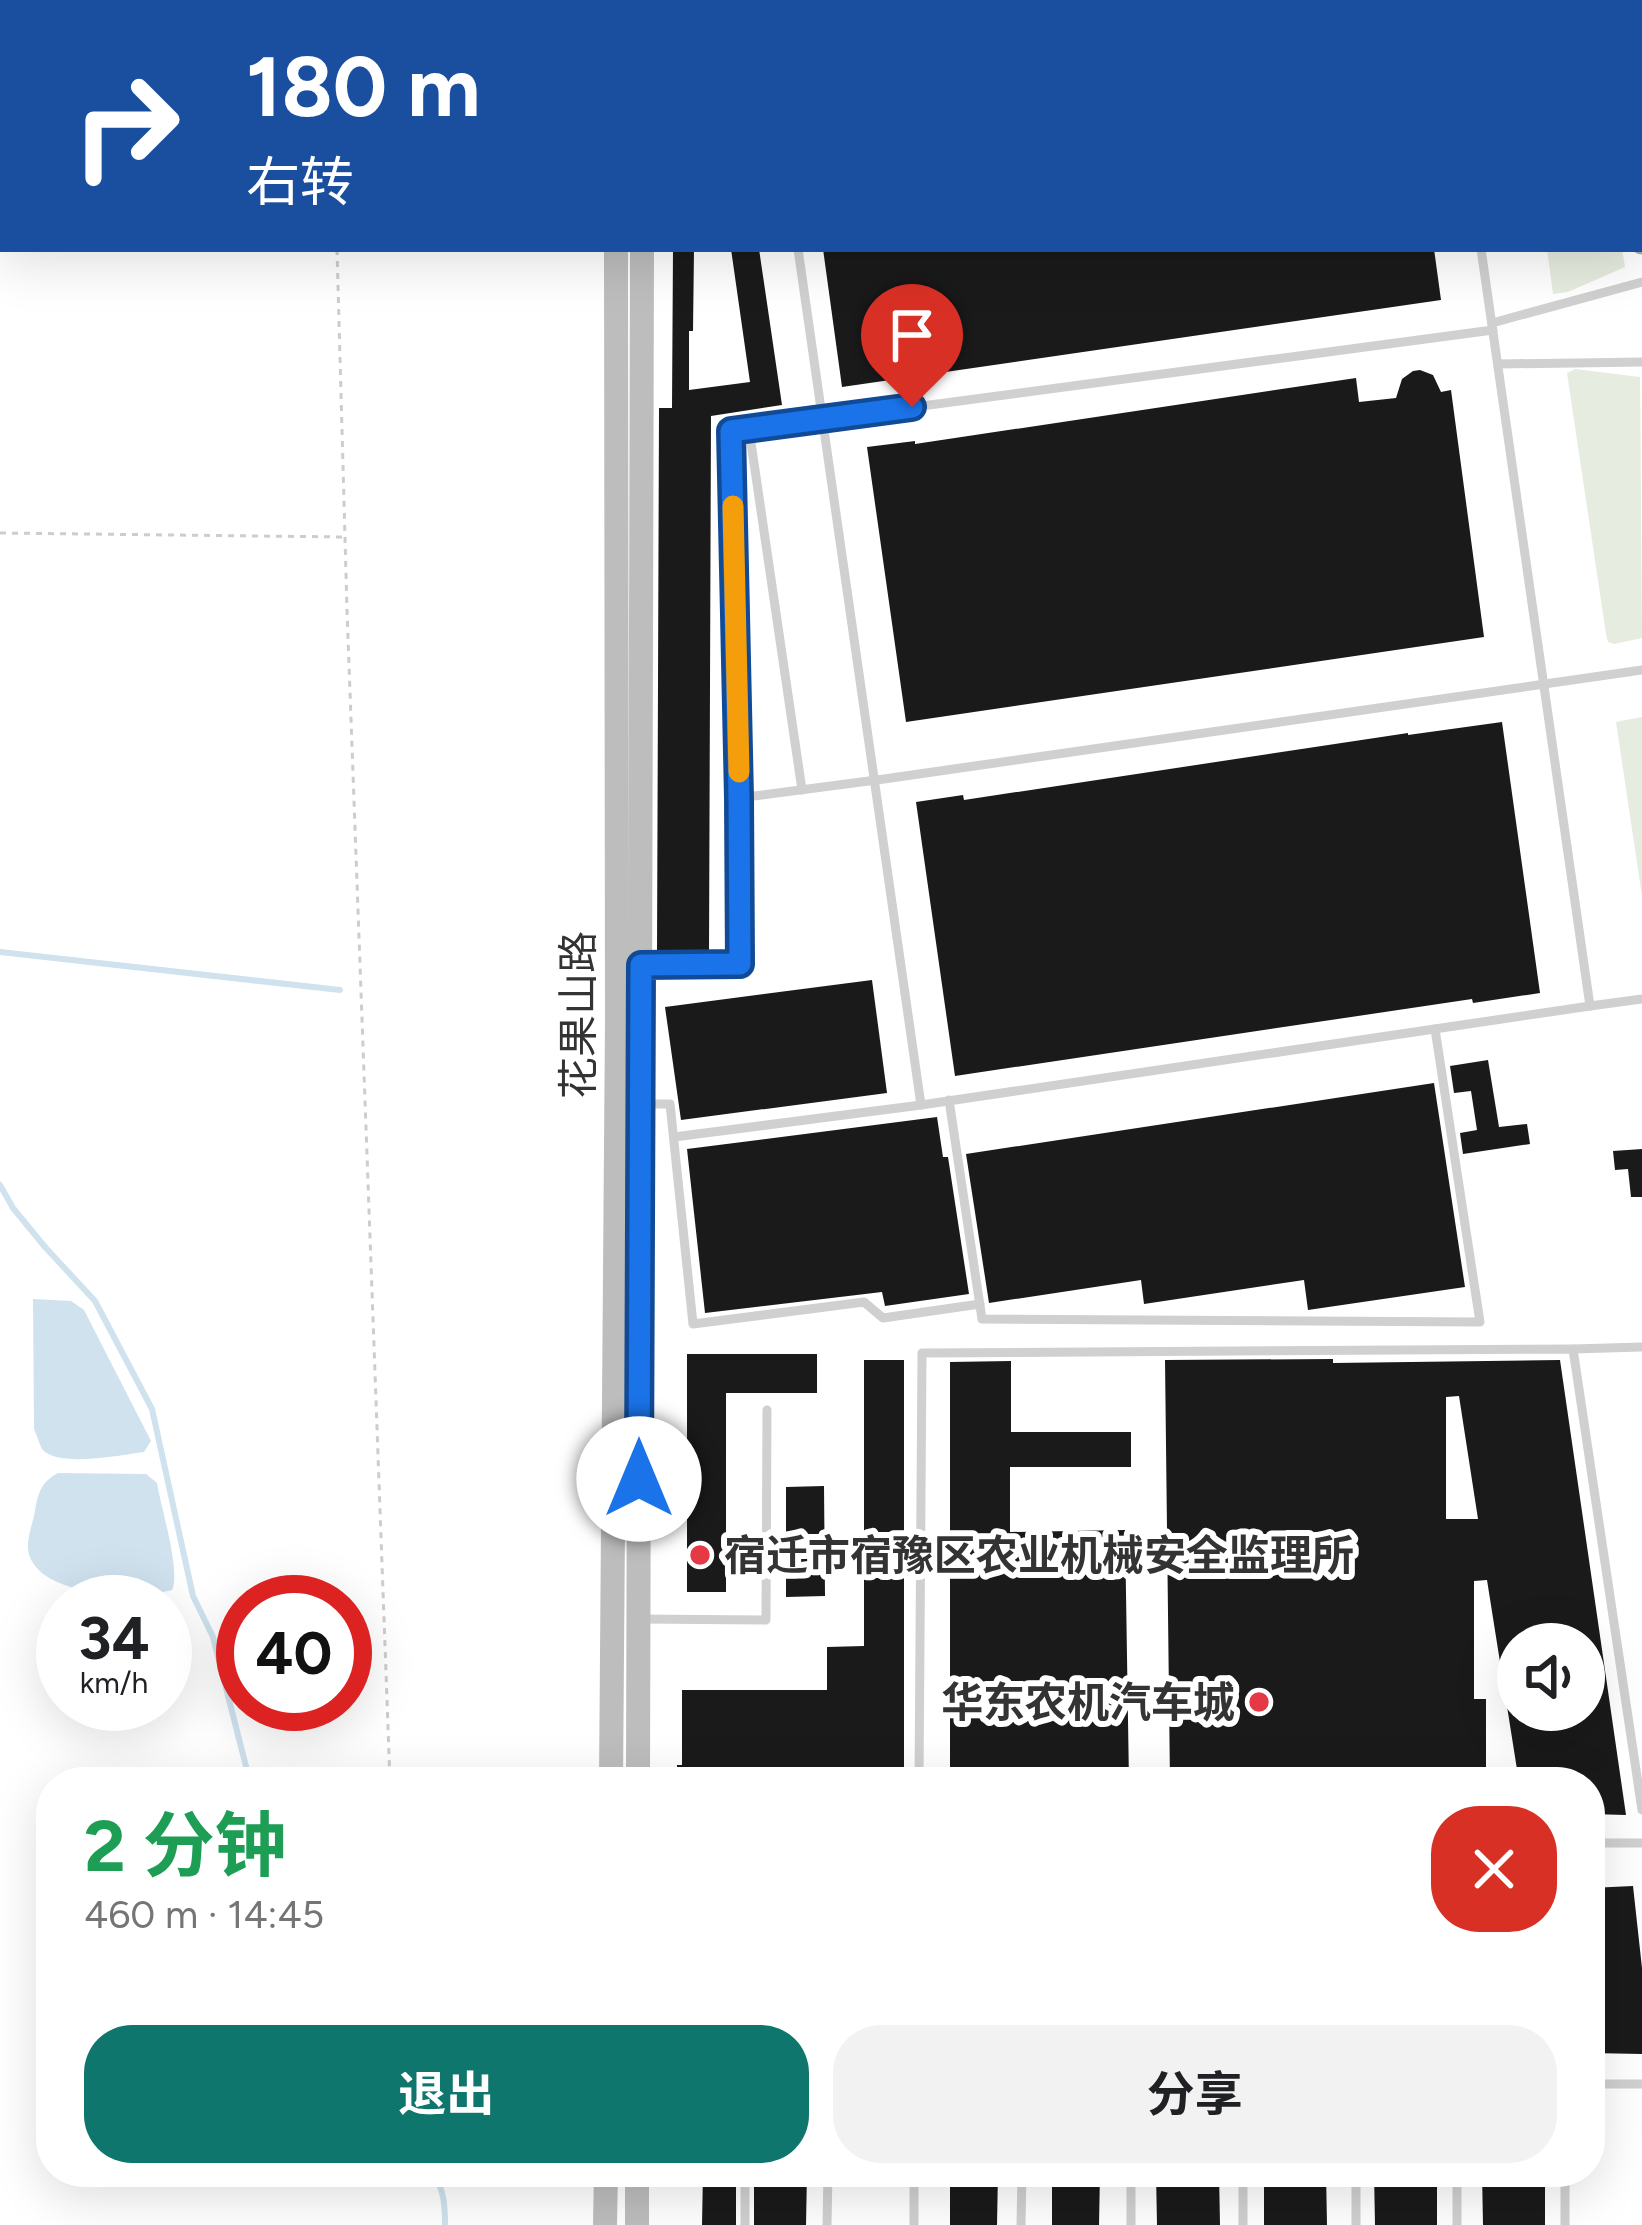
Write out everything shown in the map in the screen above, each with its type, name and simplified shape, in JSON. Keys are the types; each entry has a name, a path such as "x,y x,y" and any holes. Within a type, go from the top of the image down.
{"street":[{"name":"花果山路","path":"616,252 629,964"},
{"name":"花果山路","path":"611,1767 642,252"},
{"name":"花果山路","path":"628,1104 638,1767"},
{"path":"605,2225 606,2187"},
{"path":"637,2187 637,2225"}],"lane":[{"path":"798,252 921,1105"},
{"path":"1481,252 1590,1006"},
{"path":"629,964 740,964 731,431 1492,327 1642,283"},
{"path":"1498,364 1642,362"},
{"path":"749,429 802,790"},
{"path":"739,798 1642,670"},
{"path":"674,1137 1642,999"},
{"path":"949,1100 982,1319 1480,1322 1436,1029"},
{"path":"628,1104 670,1104 693,1324 864,1303 883,1318 980,1304"},
{"path":"919,1767 922,1353 1642,1347"},
{"path":"1573,1348 1642,1810"},
{"path":"638,1619 766,1620 766,1410"},
{"path":"1605,1843 1642,1843"},
{"path":"1605,2084 1642,2084"},
{"path":"745,2187 745,2225"},
{"path":"827,2225 828,2187"},
{"path":"914,2187 914,2225"},
{"path":"1021,2225 1022,2187"},
{"path":"1131,2187 1131,2225"},
{"path":"1243,2187 1243,2225"},
{"path":"1355,2187 1356,2225"},
{"path":"1456,2225 1457,2187"},
{"path":"1565,2187 1565,2225"}],"path":[{"path":"338,252 389,1767"},
{"path":"0,533 345,537"}],"shaded area":[{"path":"1547,252 1622,252 1625,267 1553,294"},
{"path":"1575,369 1640,377 1642,638 1614,644 1606,634 1567,373"},
{"path":"1642,717 1642,896 1616,722"}],"water":[{"path":"33,1299 71,1301 84,1310 151,1441 144,1452 75,1459 42,1449 34,1429"},
{"path":"58,1473 146,1474 157,1483 174,1575 46,1575 28,1549 44,1484"}],"building":[{"path":"673,252 694,252 689,390 750,382 731,252 759,252 782,405 711,416 709,955 657,956 659,408 672,408"},
{"path":"823,252 1434,252 1441,300 842,387"},
{"path":"1420,370 1433,375 1441,392 1451,390 1484,637 906,722 867,447 915,444 1356,378 1359,402 1396,398 1402,379"},
{"path":"1502,722 1540,993 1473,1003 1472,999 955,1076 916,802 963,795 964,800"},
{"path":"872,980 887,1093 681,1120 665,1007"},
{"path":"1488,1060 1499,1127 1527,1124 1530,1144 1463,1154 1460,1133 1477,1130 1471,1091 1454,1093 1450,1066"},
{"path":"1434,1083 1465,1287 1308,1310 1304,1280 1144,1304 1141,1280 989,1303 966,1154"},
{"path":"937,1117 943,1157 948,1157 969,1294 885,1306 882,1292 705,1313 687,1149"},
{"path":"1642,1149 1642,1197 1631,1197 1628,1169 1615,1170 1613,1151"},
{"path":"687,1354 817,1354 817,1393 726,1393 726,1592 687,1592"},
{"path":"864,1360 904,1360 904,1767 677,1767 682,1765 682,1690 827,1690 827,1647 864,1646"},
{"path":"1165,1360 1560,1360 1598,1623 1497,1623 1497,1643 1487,1580 1474,1581 1474,1699 1486,1699 1486,1767 1170,1767","holes":["1459,1396 1478,1519 1446,1519 1446,1397"]},
{"path":"1011,1361 1011,1432 1131,1432 1131,1467 1010,1467 1010,1532 1125,1530 1129,1767 950,1767 950,1362"},
{"path":"824,1486 825,1596 786,1597 786,1487"},
{"path":"1605,1670 1626,1815 1605,1814 1605,1767 1517,1767 1511,1731 1605,1731"},
{"path":"1633,1886 1642,1968 1642,2054 1605,2053 1605,1887"},
{"path":"703,2187 736,2187 736,2225 702,2225"},
{"path":"754,2187 807,2187 806,2225 754,2225"},
{"path":"950,2187 998,2187 997,2225 950,2225"},
{"path":"1052,2187 1100,2187 1099,2225 1052,2225"},
{"path":"1156,2187 1219,2187 1220,2225 1157,2225"},
{"path":"1264,2187 1326,2187 1327,2225 1264,2225"},
{"path":"1374,2187 1437,2187 1437,2225 1375,2225"},
{"path":"1482,2187 1545,2187 1545,2225 1483,2225"}],"waterway":[{"path":"0,952 340,990"},
{"path":"0,1185 13,1208 95,1301 152,1409 193,1596 213,1637 246,1767"},
{"path":"440,2187 445,2225"}],"slow traffic":[{"path":"733,506 739,772"}],"place":[{"name":"宿迁市宿豫区农业机械安全监理所","path":"700,1555"},
{"name":"华东农机汽车城","path":"1259,1702"}],"route":[{"path":"639,1479 641,965 740,964 731,431 912,407"}]}
